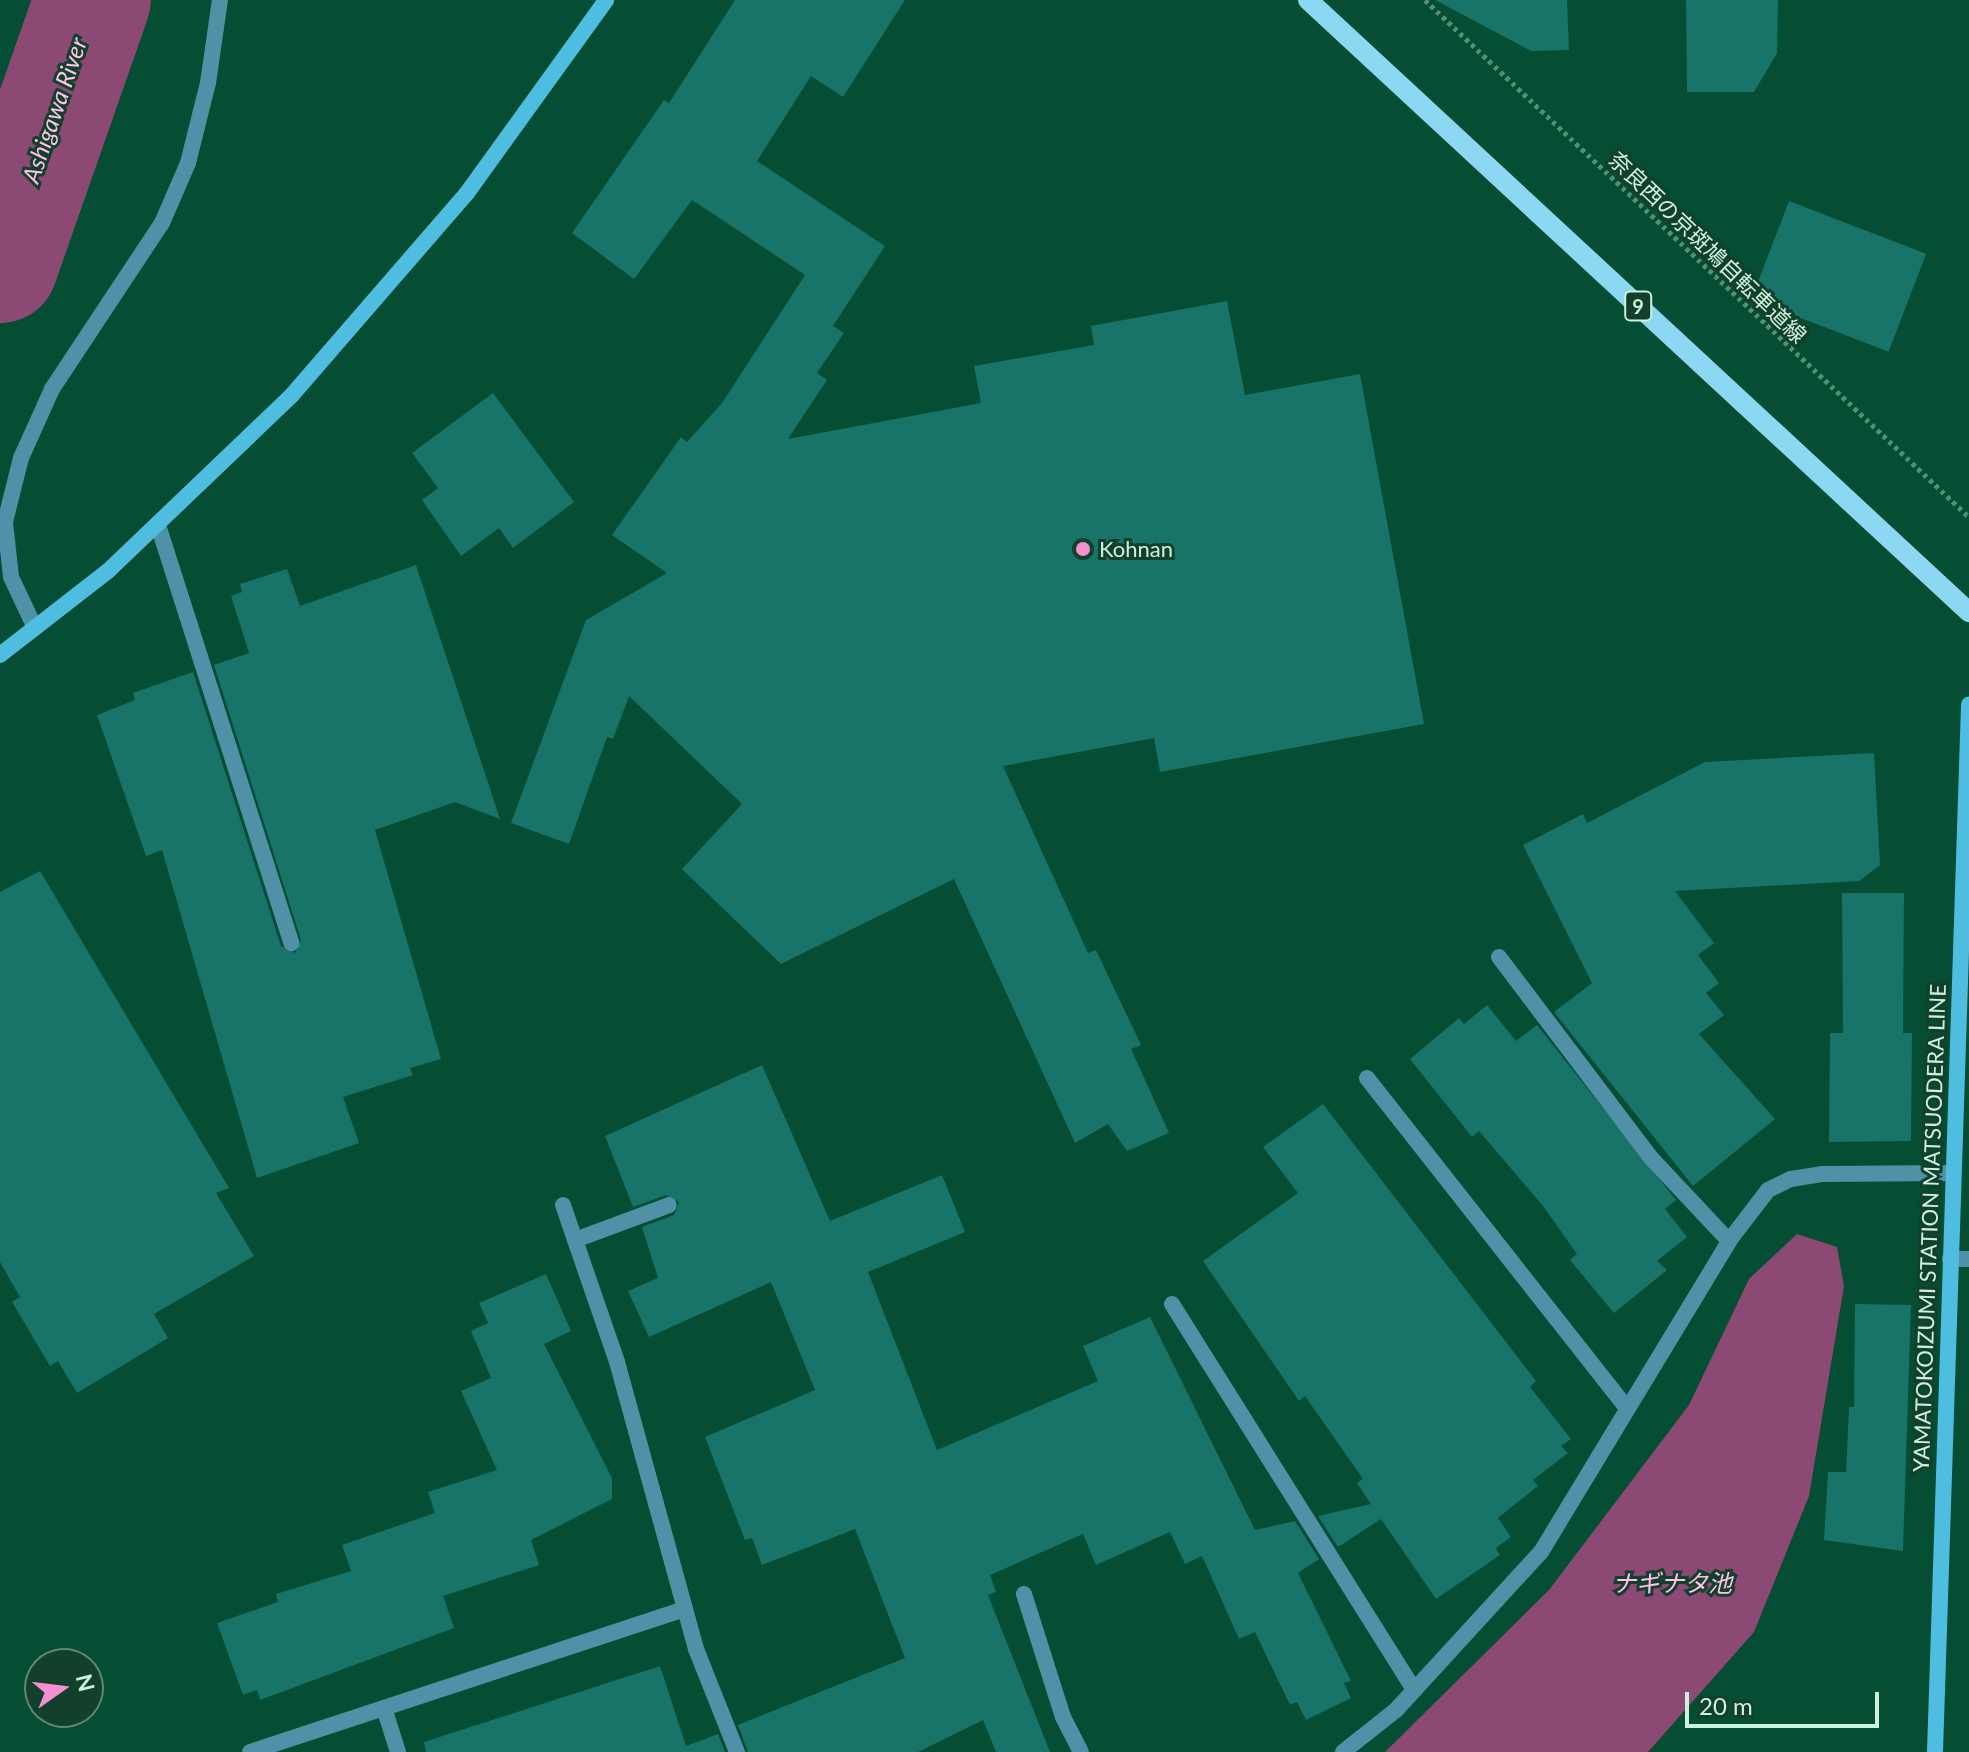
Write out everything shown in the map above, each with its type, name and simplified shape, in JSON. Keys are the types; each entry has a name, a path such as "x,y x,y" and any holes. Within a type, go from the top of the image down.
{"main road":[{"path":"0,655 158,525 292,395 375,304 467,193 606,0"},
{"name":"9","path":"1308,0 1969,612"},
{"name":"YAMATOKOIZUMI STATION MATSUODERA LINE","path":"1935,1752 1969,705"}],"street":[{"path":"35,628 11,577 5,522 21,458 52,389 162,223 188,163 208,83 220,0"},
{"path":"158,525 291,943"},
{"path":"1499,957 1652,1159 1729,1241"},
{"path":"1367,1078 1627,1408"},
{"path":"1343,1752 1414,1690 1541,1552 1729,1241 1768,1190 1791,1179 1953,1173"},
{"path":"563,1205 617,1362 685,1609 737,1752"},
{"path":"575,1240 669,1205"},
{"path":"1950,1259 1969,1259"},
{"path":"1172,1304 1414,1690"},
{"path":"1024,1594 1063,1717 1081,1752"},
{"path":"250,1752 685,1609"},
{"path":"384,1708 398,1752"}],"path":[{"name":"奈良西の京斑鳩自転車道線","path":"1425,0 1969,517"}],"water":[{"name":"ナギナタ池","path":"1797,1234 1837,1247 1844,1286 1809,1496 1754,1632 1648,1752 1385,1752 1549,1590 1689,1405 1749,1279"}],"building":[{"name":"Kohnan","path":"735,0 905,0 843,97 811,76 757,161 885,246 833,326 844,333 817,373 827,380 788,439 981,403 974,366 1094,345 1091,326 1227,301 1245,395 1360,374 1424,724 1160,772 1154,738 1003,766 1088,953 1096,950 1141,1045 1131,1049 1169,1133 1127,1151 1108,1124 1075,1143 954,879 781,964 682,869 742,804 629,696 613,739 607,737 569,844 511,823 586,620 667,573 612,535 681,437 687,442 722,403 805,275 692,200 634,279 572,233 664,100 669,103"},
{"path":"1435,0 1567,0 1569,50 1531,51"},
{"path":"1686,0 1778,0 1777,53 1754,92 1687,92"},
{"path":"1789,201 1926,254 1889,352 1751,299"},
{"path":"493,393 574,502 513,548 499,528 461,556 422,500 438,488 412,453"},
{"path":"416,565 500,819 455,802 375,830 441,1059 410,1068 413,1075 343,1097 359,1143 257,1178 162,850 146,856 97,715 135,700 133,693 193,672 281,946 295,953 301,940 214,665 249,653 231,596 242,592 240,584 287,569 300,606"},
{"path":"1874,753 1880,865 1859,881 1675,891 1714,943 1698,955 1719,983 1706,993 1724,1015 1699,1034 1775,1119 1693,1186 1554,1012 1592,983 1523,845 1583,814 1587,823 1705,762"},
{"path":"40,871 229,1188 216,1193 254,1256 154,1314 168,1338 77,1393 58,1361 50,1366 12,1302 20,1297 0,1262 0,892"},
{"path":"1842,893 1904,893 1903,1033 1912,1033 1911,1141 1829,1142 1830,1033 1843,1033"},
{"path":"1487,1005 1516,1041 1537,1025 1676,1200 1665,1209 1687,1237 1657,1261 1667,1270 1614,1313 1570,1260 1577,1254 1543,1206 1479,1131 1472,1137 1410,1059 1459,1018 1464,1024"},
{"path":"762,1065 830,1221 942,1175 965,1232 868,1272 937,1450 1098,1381 1083,1346 1150,1317 1255,1530 1295,1521 1319,1559 1298,1573 1351,1681 1344,1683 1351,1698 1306,1720 1297,1702 1290,1705 1255,1632 1239,1639 1202,1556 1185,1564 1170,1532 1096,1565 1083,1534 990,1575 996,1592 988,1595 1050,1752 996,1752 983,1720 918,1752 748,1752 738,1725 905,1658 855,1529 762,1565 752,1538 745,1540 705,1437 815,1390 771,1282 649,1337 628,1291 658,1278 642,1227 674,1215 679,1202 666,1195 633,1207 605,1136"},
{"path":"1323,1104 1536,1381 1530,1387 1571,1439 1561,1446 1568,1453 1533,1480 1538,1486 1498,1518 1511,1537 1496,1548 1500,1555 1436,1599 1381,1519 1338,1547 1318,1516 1371,1504 1357,1483 1363,1479 1305,1396 1299,1401 1203,1261 1298,1193 1263,1147"},
{"path":"546,1274 571,1331 544,1344 612,1478 612,1499 531,1540 539,1565 443,1596 454,1628 260,1700 257,1690 243,1695 217,1623 278,1602 276,1594 351,1571 342,1545 435,1513 428,1492 497,1470 461,1391 491,1378 471,1331 488,1323 479,1303"},
{"path":"1855,1304 1911,1305 1903,1551 1824,1540 1828,1472 1846,1472 1849,1407 1854,1407"},
{"path":"660,1666 686,1746 718,1734 725,1752 426,1752 424,1742"}],"waterway":[{"name":"Ashigawa River","path":"0,265 93,0"}],"place":[{"name":"Kohnan","path":"1083,549"}]}
